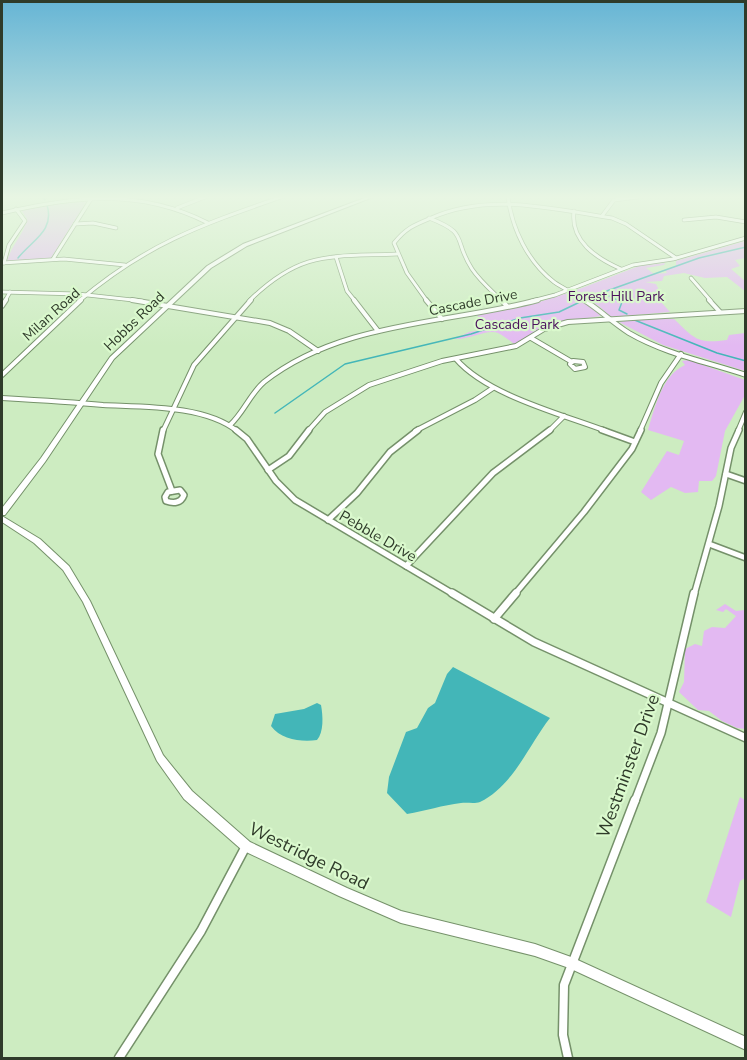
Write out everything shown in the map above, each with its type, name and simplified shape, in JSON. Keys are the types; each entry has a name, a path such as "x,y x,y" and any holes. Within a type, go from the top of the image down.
{"street":[{"path":"9,246 3,263 53,259 98,261 125,266"},
{"path":"53,259 61,246"},
{"name":"Milan Road","path":"2,375 58,320 89,294 125,266 156,246"},
{"name":"Hobbs Road","path":"2,513 43,460 112,358 208,267 228,254 247,246"},
{"path":"395,246 415,285 442,319"},
{"path":"462,246 474,272 507,306"},
{"path":"526,246 540,269 554,281 591,303 628,333 681,354 746,375"},
{"path":"588,246 600,258 621,270"},
{"path":"659,246 676,258"},
{"name":"Cascade Drive","path":"230,425 241,416 254,391 261,384 318,351 378,332 533,301 569,291 633,265 676,258 716,246"},
{"path":"172,491 161,468 158,448 160,436 192,368 256,295 286,270 312,260 397,254"},
{"path":"336,257 347,291 378,332"},
{"path":"691,278 720,312"},
{"path":"2,292 46,291 89,294 236,317 279,326 318,351"},
{"path":"2,306 10,292"},
{"path":"268,470 289,456 315,422 338,403 390,377 516,346 531,339 544,329 559,324 609,318 746,311"},
{"path":"531,339 572,362"},
{"path":"494,619 584,512 632,449 662,383 681,354"},
{"path":"456,359 467,372 493,387 635,442"},
{"path":"328,520 357,493 390,452 411,433 475,400 493,387"},
{"name":"Pebble Drive","path":"2,398 172,409 196,413 230,425 247,439 268,470 295,500 534,642 746,738"},
{"name":"Westminster Drive","path":"568,1059 563,1035 564,985 661,733 684,630 709,544 731,448 746,412"},
{"path":"406,566 493,473 542,438 564,416"},
{"path":"726,474 746,481"},
{"name":"Westridge Road","path":"2,519 37,541 57,557 66,568 86,601 160,758 188,795 246,846 401,917 535,950 571,963 746,1044"},
{"path":"709,544 746,558"},
{"path":"119,1059 201,931 246,846"}],"green space":[{"path":"13,246 58,246 51,258 7,261"},
{"name":"Forest Hill Park","path":"726,246 745,246 745,258 735,260 740,266 731,269 745,281 745,291 727,277 705,278 684,273 664,276 662,281 645,282 656,284 661,294 661,302 670,312 611,317 600,307 574,291 639,266 665,263 646,268 654,274 667,273 665,270 676,266 676,261"},
{"name":"Cascade Park","path":"568,293 589,305 601,316 554,323 514,344 494,332 455,339 469,332 488,329 476,314 536,303"},
{"path":"644,318 674,319 692,335 709,341 727,340 729,335 745,333 745,371 663,345 619,322"},
{"path":"689,360 745,380 745,395 725,431 716,476 712,481 699,481 698,492 685,493 671,487 651,500 641,492 667,451 679,455 684,441 648,430 665,384 670,376 685,365 682,361"},
{"path":"725,604 736,611 745,610 745,729 722,721 709,711 698,710 679,692 684,682 685,649 695,644 702,646 704,631 712,627 725,628 736,616 726,609 723,612 716,610"},
{"path":"740,797 745,800 745,878 740,881 731,917 706,902"}],"water":[{"path":"453,667 550,718 520,764 492,795 478,803 454,804 407,814 387,793 389,777 406,732 417,728 428,708 435,703 447,674"},
{"path":"317,703 321,705 322,728 317,740 292,739 275,731 271,726 275,714 304,709"}],"waterway":[{"path":"18,258 29,246"},
{"path":"598,294 699,258 746,247"},
{"path":"587,298 598,294"},
{"path":"598,294 607,295 622,302 619,310 627,314"},
{"path":"275,413 345,364 471,334 520,318 559,312 582,301"},
{"path":"632,319 717,353 746,361"}]}
